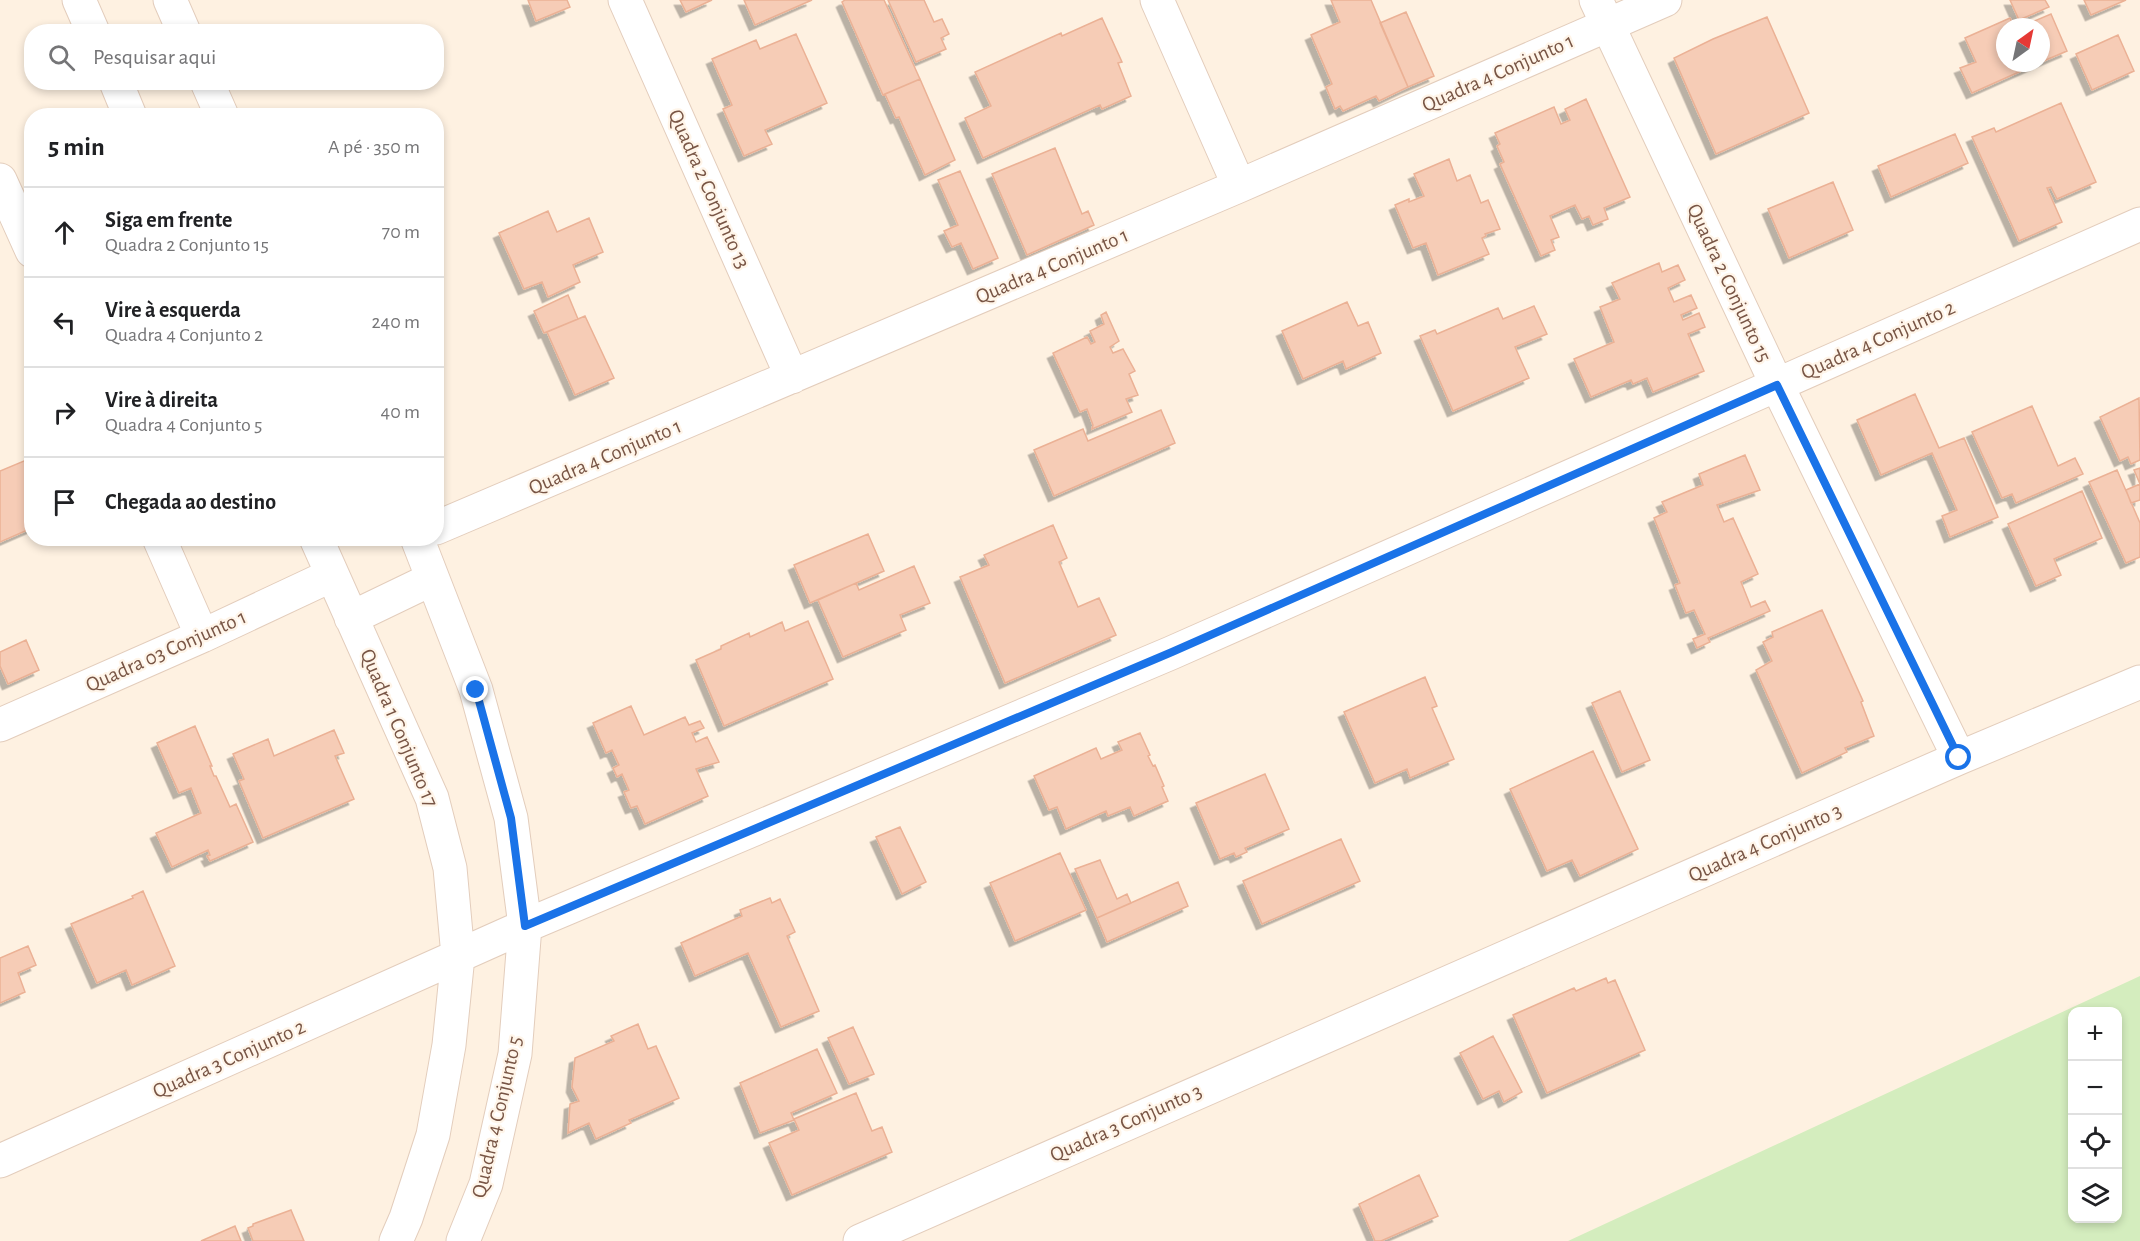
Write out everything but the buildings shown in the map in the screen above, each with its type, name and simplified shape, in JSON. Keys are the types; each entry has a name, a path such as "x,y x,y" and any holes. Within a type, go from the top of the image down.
{"street":[{"path":"79,0 90,24"},
{"path":"170,0 180,24"},
{"name":"Quadra 2 Conjunto 13","path":"625,0 792,377"},
{"path":"1157,0 1239,186"},
{"name":"Quadra 4 Conjunto 1","path":"444,525 1239,186 1602,13 1665,0"},
{"name":"Quadra 2 Conjunto 15","path":"1602,13 1777,385 1959,758"},
{"path":"119,90 127,108"},
{"path":"211,90 218,108"},
{"path":"0,180 24,233"},
{"name":"Quadra 4 Conjunto 2","path":"458,956 1172,652 2140,224"},
{"path":"163,546 202,636"},
{"name":"Quadra 1 Conjunto 17","path":"319,546 432,798 450,868 458,956 449,1045 433,1135 406,1218 396,1241"},
{"name":"Quadra 4 Conjunto 5","path":"420,546 476,690 511,818 525,926 515,1054 486,1184 462,1241"},
{"name":"Quadra 03 Conjunto 1","path":"0,725 202,636 332,575"},
{"path":"351,618 432,579"},
{"name":"Quadra 4 Conjunto 3","path":"1392,1006 1959,758 2140,682"},
{"name":"Quadra 3 Conjunto 2","path":"0,1161 458,956"},
{"name":"Quadra 3 Conjunto 3","path":"860,1241 1392,1006"}],"green space":[{"path":"2140,976 2140,1241 1568,1241 2068,1009 2068,1223 2122,1223 2122,1007 2073,1007"}],"route":[{"path":"476,690 511,818 525,926 1172,652 1777,385 1959,758"}]}
